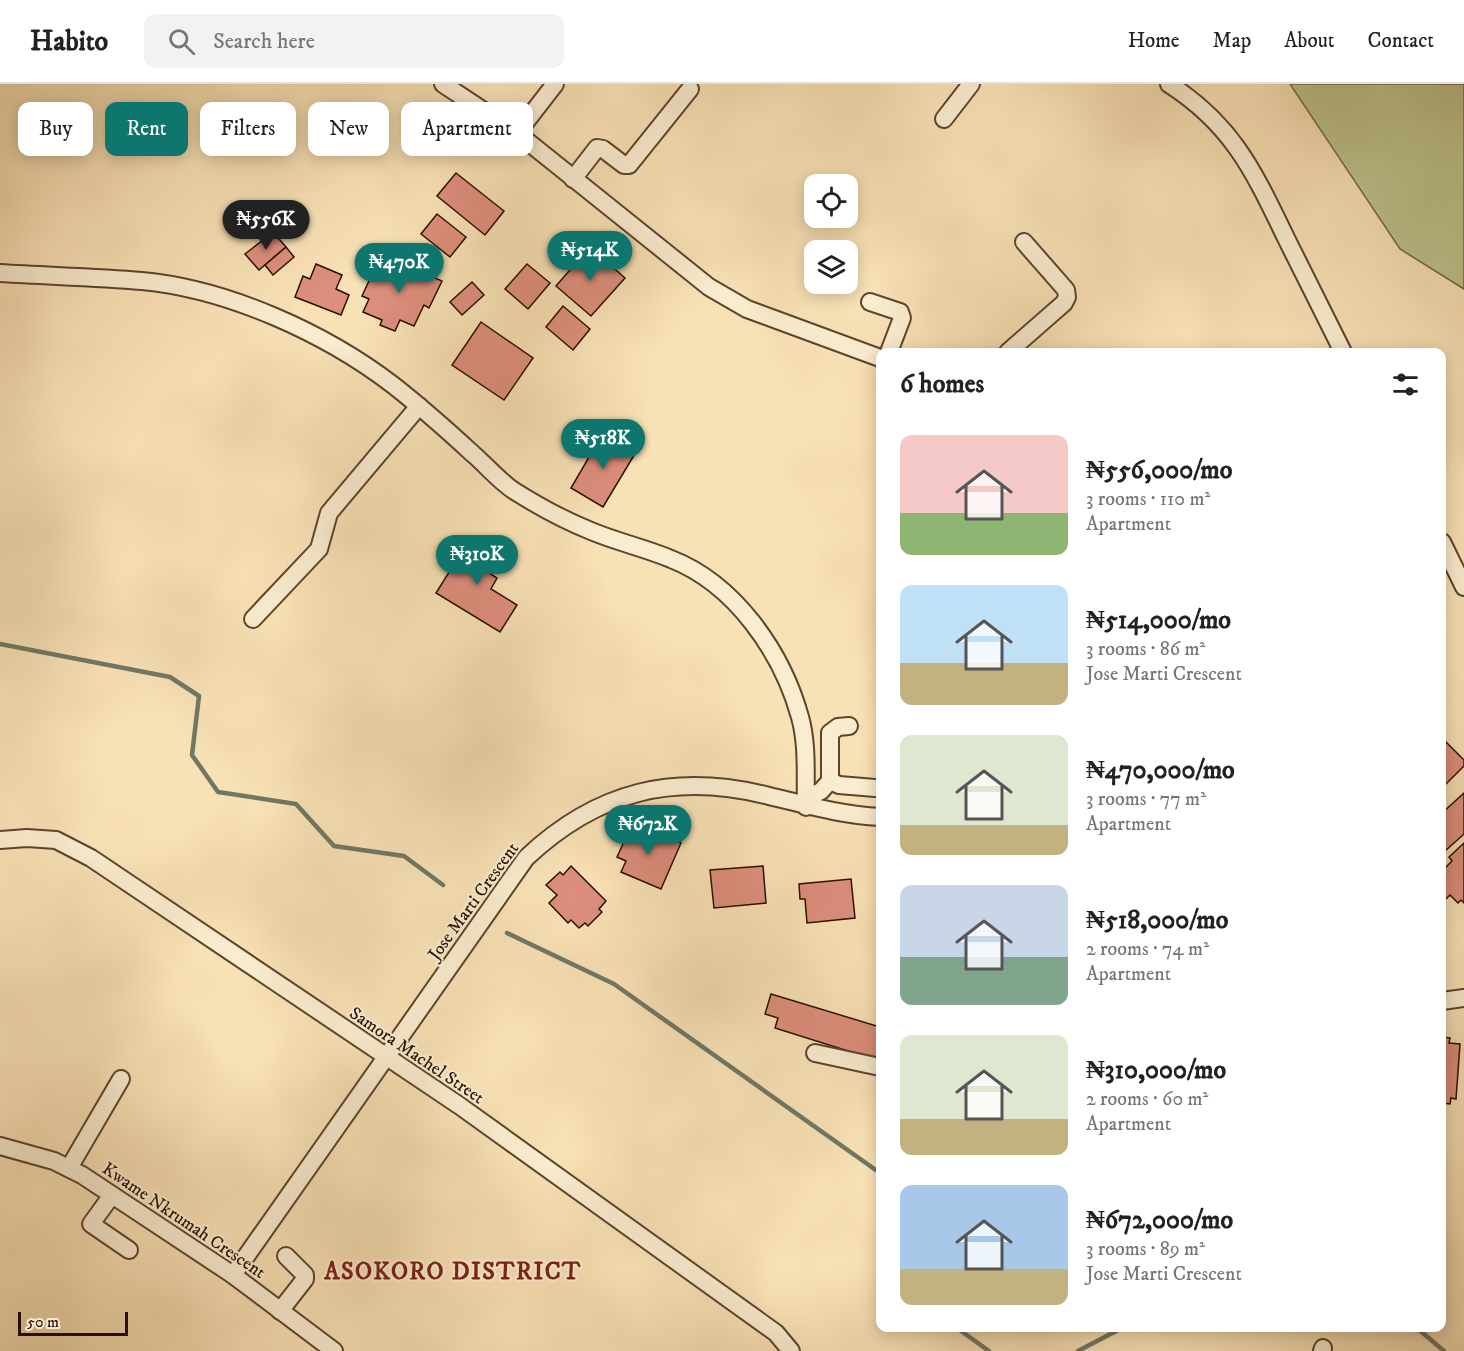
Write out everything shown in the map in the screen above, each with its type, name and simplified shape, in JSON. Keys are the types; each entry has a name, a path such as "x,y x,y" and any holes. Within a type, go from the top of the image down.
{"street":[{"path":"443,84 470,102"},
{"path":"533,112 555,84"},
{"path":"944,119 970,84"},
{"path":"1169,84 1194,100 1249,162 1341,348"},
{"path":"573,179 597,148 603,149 624,165 629,165 690,89"},
{"path":"533,146 700,280 738,304 785,325 876,357"},
{"path":"1013,348 1064,303 1067,297 1066,290 1024,242"},
{"path":"0,273 144,281 203,292 243,304 333,346 391,384 513,490 591,531 674,560 716,584 743,611 770,650 790,688 801,720 806,803"},
{"path":"870,302 900,312 902,318 891,348"},
{"path":"253,619 319,549 329,513 419,406"},
{"path":"1446,551 1464,587"},
{"path":"806,803 830,781 830,733 838,727 849,726"},
{"path":"830,781 839,785 875,788"},
{"name":"Jose Marti Crescent","path":"233,1275 526,858 566,825 621,796 638,791 679,786 725,788 806,803 852,816 876,817"},
{"name":"Samora Machel Street","path":"0,840 27,838 56,840 91,858 460,1107 776,1334 791,1351"},
{"path":"1446,1000 1464,998"},
{"path":"815,1053 876,1066"},
{"path":"69,1168 121,1079"},
{"name":"Kwame Nkrumah Crescent","path":"0,1146 54,1161 69,1168 233,1275 334,1351"},
{"path":"112,1195 91,1224 129,1250"},
{"path":"280,1311 305,1279 286,1256"}],"green space":[{"path":"1290,84 1464,84 1464,289 1400,249"}],"building":[{"path":"456,173 504,211 485,235 437,196"},
{"path":"437,214 466,237 450,257 421,234"},
{"path":"273,232 286,247 259,270 245,254"},
{"path":"286,247 294,257 273,275 265,265"},
{"path":"590,247 625,278 591,316 556,286"},
{"path":"379,259 410,273 412,267 442,281 429,308 424,305 414,326 400,320 395,331 380,325 382,320 363,312 369,299 362,296"},
{"path":"316,264 342,275 336,289 349,295 341,315 295,297 303,276 310,279"},
{"path":"527,264 550,283 528,309 505,289"},
{"path":"472,282 484,295 462,315 450,302"},
{"path":"563,306 590,329 573,350 546,327"},
{"path":"481,322 533,358 504,400 452,365"},
{"path":"603,433 636,452 603,507 571,488"},
{"path":"471,537 501,555 489,573 497,578 491,589 517,605 500,632 436,593"},
{"path":"1446,742 1464,760 1464,766 1446,784"},
{"path":"1464,793 1464,834 1446,850 1446,809"},
{"path":"640,825 681,843 661,889 621,872 626,861 617,857 628,833 635,836"},
{"path":"1464,843 1464,903 1461,900 1458,903 1450,895 1446,899 1446,867 1452,861 1449,857"},
{"path":"571,866 606,901 599,909 602,912 588,926 585,923 579,928 571,920 568,923 549,903 557,895 546,885 560,872 563,875"},
{"path":"763,866 766,903 714,908 710,870"},
{"path":"851,879 855,918 807,923 805,899 800,899 799,884"},
{"path":"771,994 876,1026 876,1060 775,1028 778,1018 765,1014"},
{"path":"1446,1038 1450,1038 1449,1043 1460,1044 1456,1099 1451,1098 1450,1104 1446,1104"}],"waterway":[{"path":"0,644 170,677 199,696 192,755 218,792 296,804 334,846 404,856 443,885"},
{"path":"507,933 614,984 876,1170"},
{"path":"963,1332 989,1351"},
{"path":"1078,1351 1114,1332"},
{"path":"1422,1332 1444,1351"}],"district":[{"name":"ASOKORO DISTRICT","path":"453,1271"}]}
